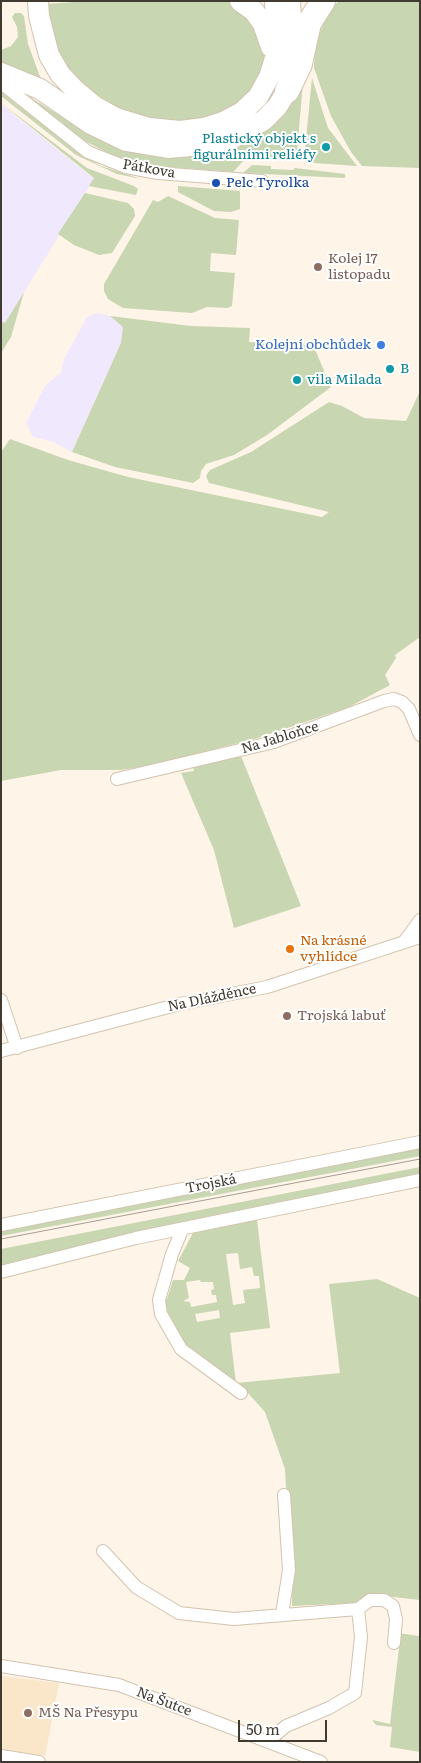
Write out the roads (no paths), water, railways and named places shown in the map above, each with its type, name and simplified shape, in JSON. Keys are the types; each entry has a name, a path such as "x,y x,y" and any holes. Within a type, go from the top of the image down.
{"highway":[{"path":"278,84 300,64 309,23 323,1"}],"main road":[{"path":"38,1 49,55 67,82 84,98 104,112 168,148 200,147 233,138 264,120 277,107 278,46 275,1"},
{"path":"240,1 254,12 267,31 278,84"},
{"path":"278,84 293,54 290,1"},
{"path":"1,74 40,89 103,131 147,137"}],"street":[{"name":"Pátkova","path":"1,83 88,152 126,167 158,173 262,181"},
{"name":"Na Jabloňce","path":"117,779 274,742 394,699 402,702 409,709 420,735"},
{"path":"404,942 420,920"},
{"name":"Na Dlážděnce","path":"1,1051 180,1004 267,987 420,937"},
{"path":"1,1000 17,1048"},
{"name":"Trojská","path":"1,1225 420,1142"},
{"path":"1,1272 136,1238 420,1180"},
{"path":"182,1230 172,1254 159,1300 161,1314 181,1349 241,1393"},
{"path":"282,1614 289,1570 284,1495"},
{"path":"103,1551 136,1587 180,1613 234,1619 358,1609 370,1600 384,1600 393,1606 396,1619 394,1643"},
{"path":"268,1741 286,1726 330,1708 355,1693 361,1637 358,1609"},
{"name":"Na Šutce","path":"1,1666 119,1684 321,1762"},
{"path":"1,1756 39,1762"}],"tram line":[{"path":"1,1239 420,1159"}],"place":[{"name":"Plastický objekt s figurálními reliéfy","path":"326,147"},
{"name":"Pelc Tyrolka","path":"216,183"},
{"name":"Kolej 17 listopadu","path":"318,267"},
{"name":"Kolejní obchůdek","path":"381,345"},
{"name":"B","path":"390,369"},
{"name":"vila Milada","path":"297,380"},
{"name":"Na krásné vyhlídce","path":"290,949"},
{"name":"Trojská labuť","path":"287,1016"},
{"name":"MŠ Na Přesypu","path":"28,1713"}]}
